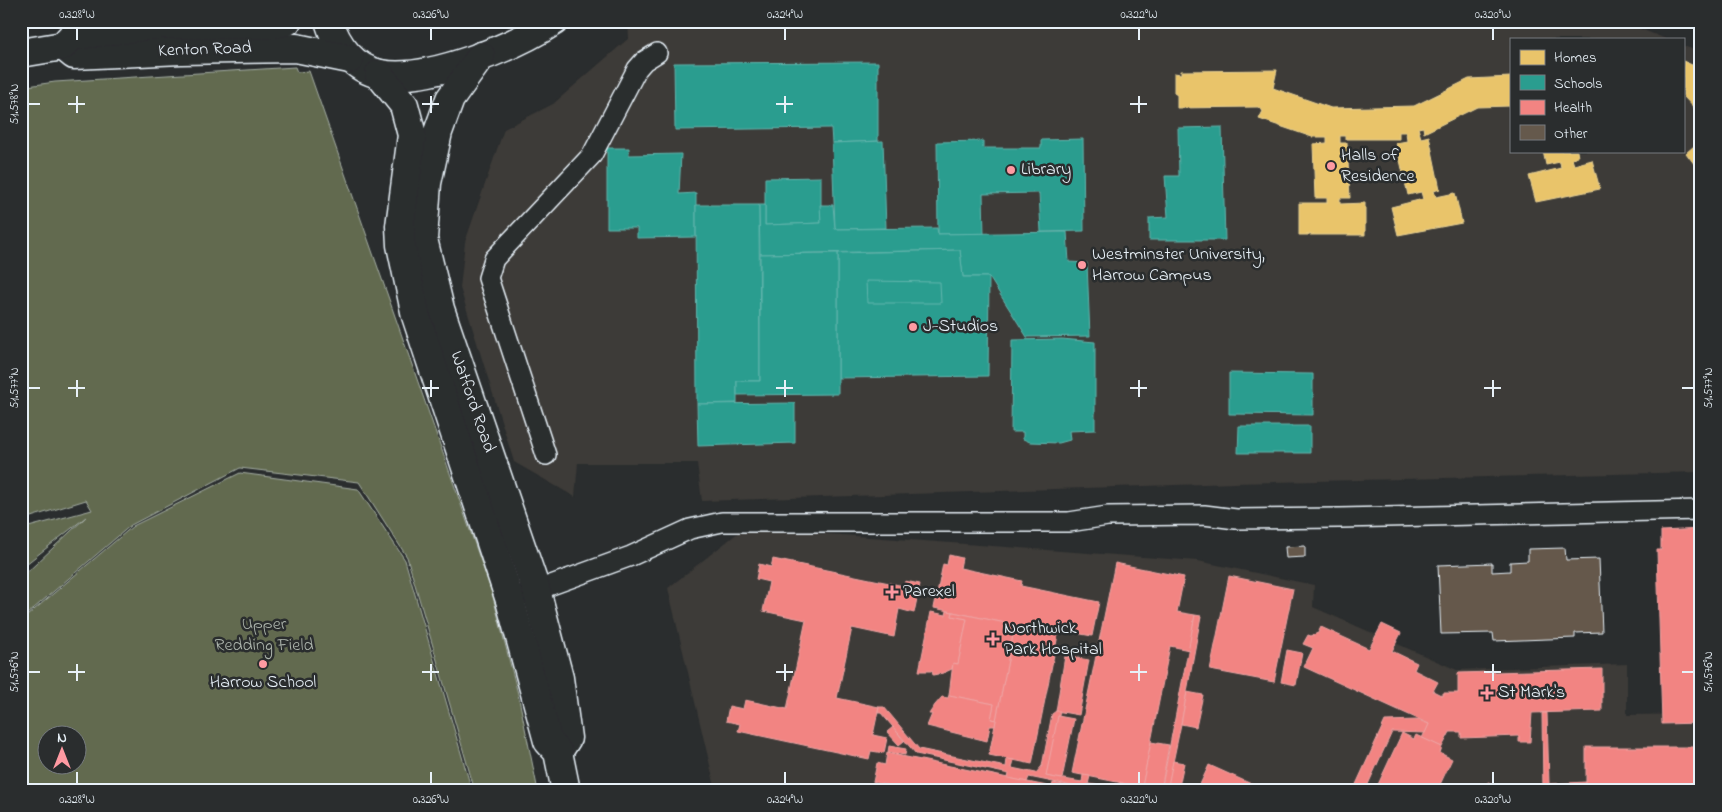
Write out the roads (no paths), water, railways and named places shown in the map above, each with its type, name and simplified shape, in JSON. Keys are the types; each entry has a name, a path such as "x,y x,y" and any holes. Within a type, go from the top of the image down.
{"main road":[{"name":"Kenton Road","path":"21,53 63,46 72,36 142,26 274,24 287,21"},
{"path":"329,21 332,30 350,59 379,74 421,74 481,56 522,40 554,21"},
{"name":"Kenton Road","path":"63,46 74,56 181,50 296,48 350,59"},
{"name":"Watford Road","path":"481,56 450,99 438,132 427,183 423,239 440,309 536,590 559,678 567,738 558,752"},
{"name":"Watford Road","path":"379,74 404,106 412,135 400,226 401,245 416,316 510,600 548,741 558,752 566,791"}],"street":[{"path":"546,455 500,319 488,278 489,269 494,259 598,146 637,69 644,61 657,53"},
{"path":"510,600 631,556 690,529 722,522 1069,522 1108,516 1204,514 1236,519 1701,510"}],"place":[{"name":"Halls of Residence","path":"1331,166"},
{"name":"Library","path":"1011,170"},
{"name":"Westminster University, Harrow Campus","path":"1082,265"},
{"name":"J-Studios","path":"913,327"},
{"name":"Parexel","path":"892,592"},
{"name":"Northwick Park Hospital","path":"993,639"},
{"name":"Harrow School","path":"263,664"},
{"name":"St Mark's","path":"1487,693"}],"park label":[{"name":"Upper Redding Field","path":"264,635"}]}
